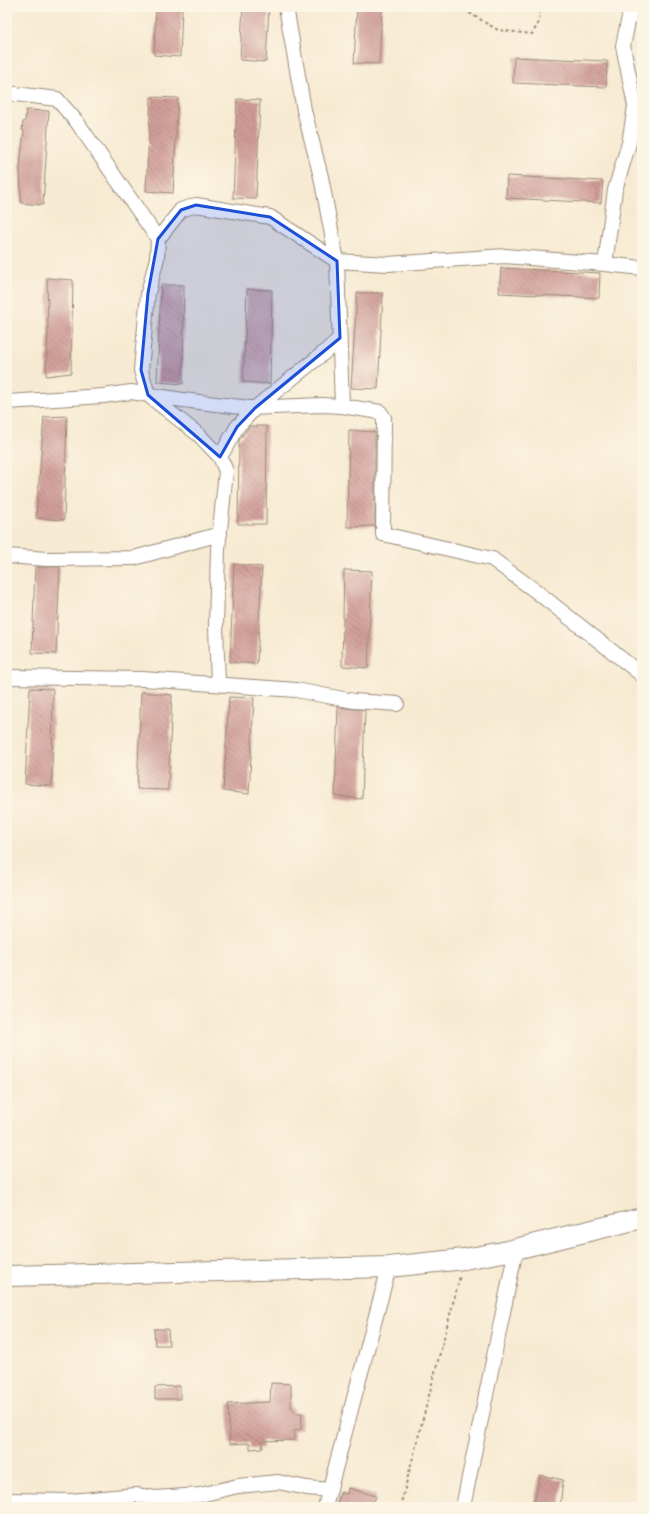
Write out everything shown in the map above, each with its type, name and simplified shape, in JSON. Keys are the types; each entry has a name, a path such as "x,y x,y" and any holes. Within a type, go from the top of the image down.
{"main road":[{"path":"7,1276 389,1267 464,1259 516,1249 642,1218"}],"street":[{"path":"286,7 304,110 321,177 336,261 342,406"},
{"path":"605,264 615,190 629,142 635,106 623,46 631,7"},
{"path":"7,93 57,99 81,128 158,239"},
{"path":"218,684 216,627 220,534 226,471 220,457 198,435 148,395 141,370 148,293 157,258 158,239 181,210 196,205 270,217 336,261 388,264 505,256 642,268"},
{"path":"220,457 237,427 255,408 340,338"},
{"path":"7,402 103,396 131,392 255,408 322,405 342,406 380,412 384,418 383,534 492,559 537,592 642,675"},
{"path":"7,556 48,559 134,558 220,534"},
{"path":"7,677 143,679 218,684 296,690 354,701 397,704"},
{"path":"463,1507 516,1249"},
{"path":"325,1507 389,1267"},
{"path":"7,1500 70,1501 136,1494 155,1498 177,1497 200,1495 238,1486 278,1482 307,1488 330,1490"}],"path":[{"path":"460,7 498,30 532,34 539,22 540,8"},
{"path":"400,1507 464,1259"}],"highlighted area":[{"path":"196,205 270,217 337,261 340,338 255,408 237,427 220,457 148,395 141,370 148,293 158,239 181,210"}],"building":[{"path":"156,7 182,7 180,57 154,55"},
{"path":"243,7 269,7 266,62 240,60"},
{"path":"357,7 382,7 379,64 354,63"},
{"path":"514,57 607,61 606,87 513,83"},
{"path":"151,97 178,98 173,193 146,191"},
{"path":"237,99 260,100 256,199 233,198"},
{"path":"26,110 49,111 43,205 21,203 20,166 24,131 22,130"},
{"path":"507,176 603,181 601,203 506,198"},
{"path":"501,268 600,273 599,298 499,293"},
{"path":"47,278 73,280 71,373 46,376 48,331"},
{"path":"161,285 184,285 183,384 157,382"},
{"path":"247,289 272,290 270,384 243,382"},
{"path":"357,293 383,293 378,389 351,388"},
{"path":"67,416 64,520 36,518 44,417"},
{"path":"250,426 267,426 266,524 238,524 239,440"},
{"path":"349,430 375,432 375,526 347,527"},
{"path":"234,564 262,567 257,664 230,662"},
{"path":"35,567 60,567 56,654 32,653"},
{"path":"344,570 372,571 368,668 342,666"},
{"path":"30,688 53,689 52,786 25,784"},
{"path":"141,692 172,695 168,790 137,789"},
{"path":"229,697 254,698 249,794 223,791"},
{"path":"338,707 365,710 362,799 335,796"},
{"path":"154,1329 168,1329 169,1345 155,1345"},
{"path":"271,1383 291,1384 291,1406 295,1413 302,1413 301,1429 294,1431 294,1440 262,1441 263,1448 250,1449 250,1443 230,1444 228,1404 270,1402"},
{"path":"180,1386 180,1399 155,1399 155,1387"},
{"path":"540,1475 563,1480 560,1507 533,1507"},
{"path":"348,1488 376,1496 372,1507 336,1507 341,1492 347,1494"}]}
